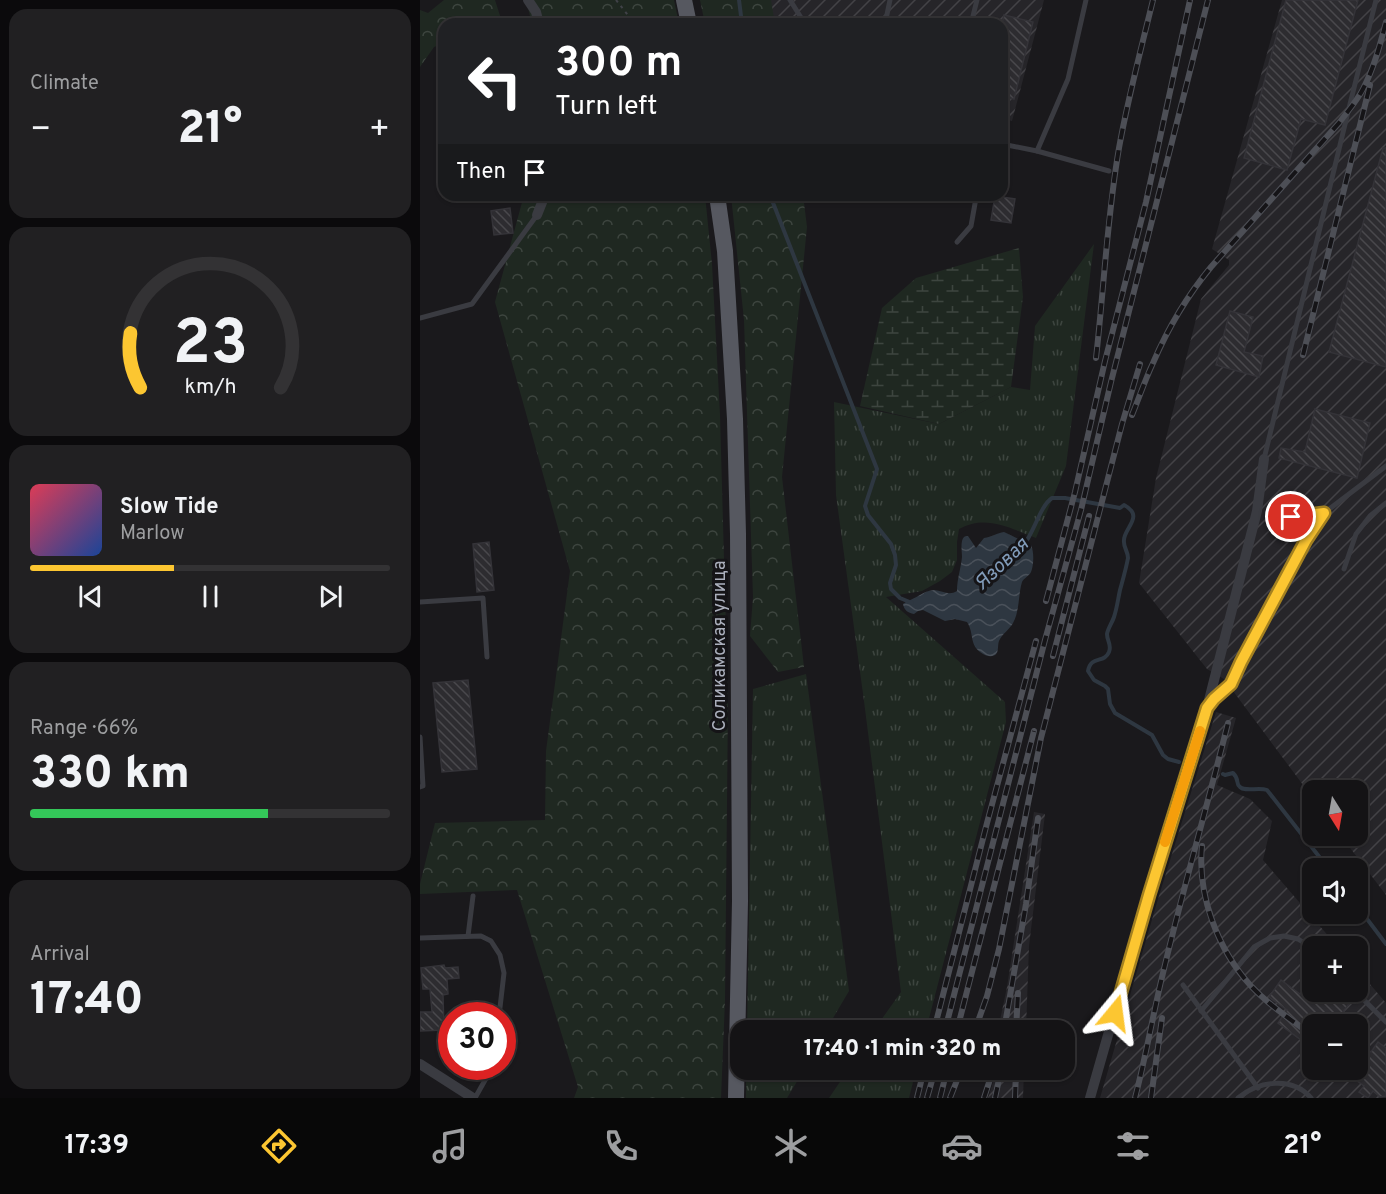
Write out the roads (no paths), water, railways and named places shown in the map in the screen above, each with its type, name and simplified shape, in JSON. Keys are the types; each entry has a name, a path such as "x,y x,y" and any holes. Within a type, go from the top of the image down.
{"main road":[{"path":"684,0 688,18"},
{"name":"Соликамская улица","path":"718,201 725,251 735,419 738,534 740,901 736,1098"}],"street":[{"path":"528,0 538,18"},
{"path":"537,215 542,201"},
{"path":"1090,1098 1149,895 1207,708 1257,511 1264,459"},
{"path":"1207,708 1231,684 1306,540 1324,513"},
{"path":"420,1064 474,1098"}],"lane":[{"path":"790,0 801,18"},
{"path":"886,18 890,0"},
{"path":"972,18 977,0"},
{"path":"1037,151 1068,79 1086,0"},
{"path":"1264,459 1376,0"},
{"path":"1008,145 1109,171"},
{"path":"957,242 971,226 974,201"},
{"path":"420,318 472,304 537,215"},
{"path":"1278,521 1324,513 1386,466"},
{"path":"1344,569 1356,534 1370,516 1386,503"},
{"path":"420,602 483,598 487,657"},
{"path":"420,737 423,786 420,787"},
{"path":"468,936 473,896"},
{"path":"420,938 481,936 491,941 500,955 504,973 501,1002"},
{"path":"1201,1011 1254,947 1269,938 1284,936 1302,942"},
{"path":"1183,986 1258,1088"},
{"path":"1366,1002 1386,1022"},
{"path":"474,1098 485,1080"},
{"path":"1238,1098 1245,1092 1272,1083 1293,1085 1311,1098"}],"water":[{"path":"1004,532 1031,545 1033,562 1031,572 1022,582 1015,618 1000,638 995,655 985,655 978,651 973,643 967,622 955,619 945,621 923,610 914,614 905,610 903,604 927,591 949,593 957,591 964,537 968,536 976,548 984,538"}],"waterway":[{"name":"Язовая","path":"739,0 741,18"},
{"name":"Язовая","path":"772,201 877,469 865,506 868,515 891,544 895,555 896,565 890,583 891,589 900,598 912,603"},
{"name":"Язовая","path":"1023,546 1044,507 1052,498 1065,498 1120,508 1124,505 1133,513 1124,542 1128,558 1115,614 1107,634 1110,650 1107,656 1092,663 1088,671 1094,680 1108,689 1110,704 1115,713 1152,735 1163,755 1179,762"},
{"name":"Язовая","path":"1223,774 1233,773 1242,788 1267,790 1320,858"},
{"name":"Язовая","path":"1368,920 1386,944"}],"railway":[{"path":"1096,358 1119,148 1153,0"},
{"path":"1046,601 1146,202 1190,0"},
{"path":"948,1020 1045,640 1081,510 1111,382 1208,0"},
{"path":"1132,415 1165,337 1194,289 1339,123 1358,98 1374,65 1386,22"},
{"path":"1303,355 1370,85"},
{"path":"979,1020 999,949 1041,738 1122,424 1140,364"},
{"path":"1053,656 1089,516"},
{"path":"937,1020 1036,641"},
{"path":"1135,1098 1159,988 1228,723"},
{"path":"960,1020 1034,731"},
{"path":"1006,1020 1038,818"},
{"path":"1202,846 1201,865 1207,902 1212,921 1229,956 1239,972 1258,993 1302,1028"},
{"path":"1017,1020 1018,993"},
{"path":"1151,1098 1162,1018"},
{"path":"917,1098 922,1080"},
{"path":"927,1098 932,1080"},
{"path":"940,1098 944,1080"},
{"path":"950,1098 957,1080"},
{"path":"984,1098 990,1080"},
{"path":"995,1098 999,1080"},
{"path":"1015,1098 1016,1080"}]}
